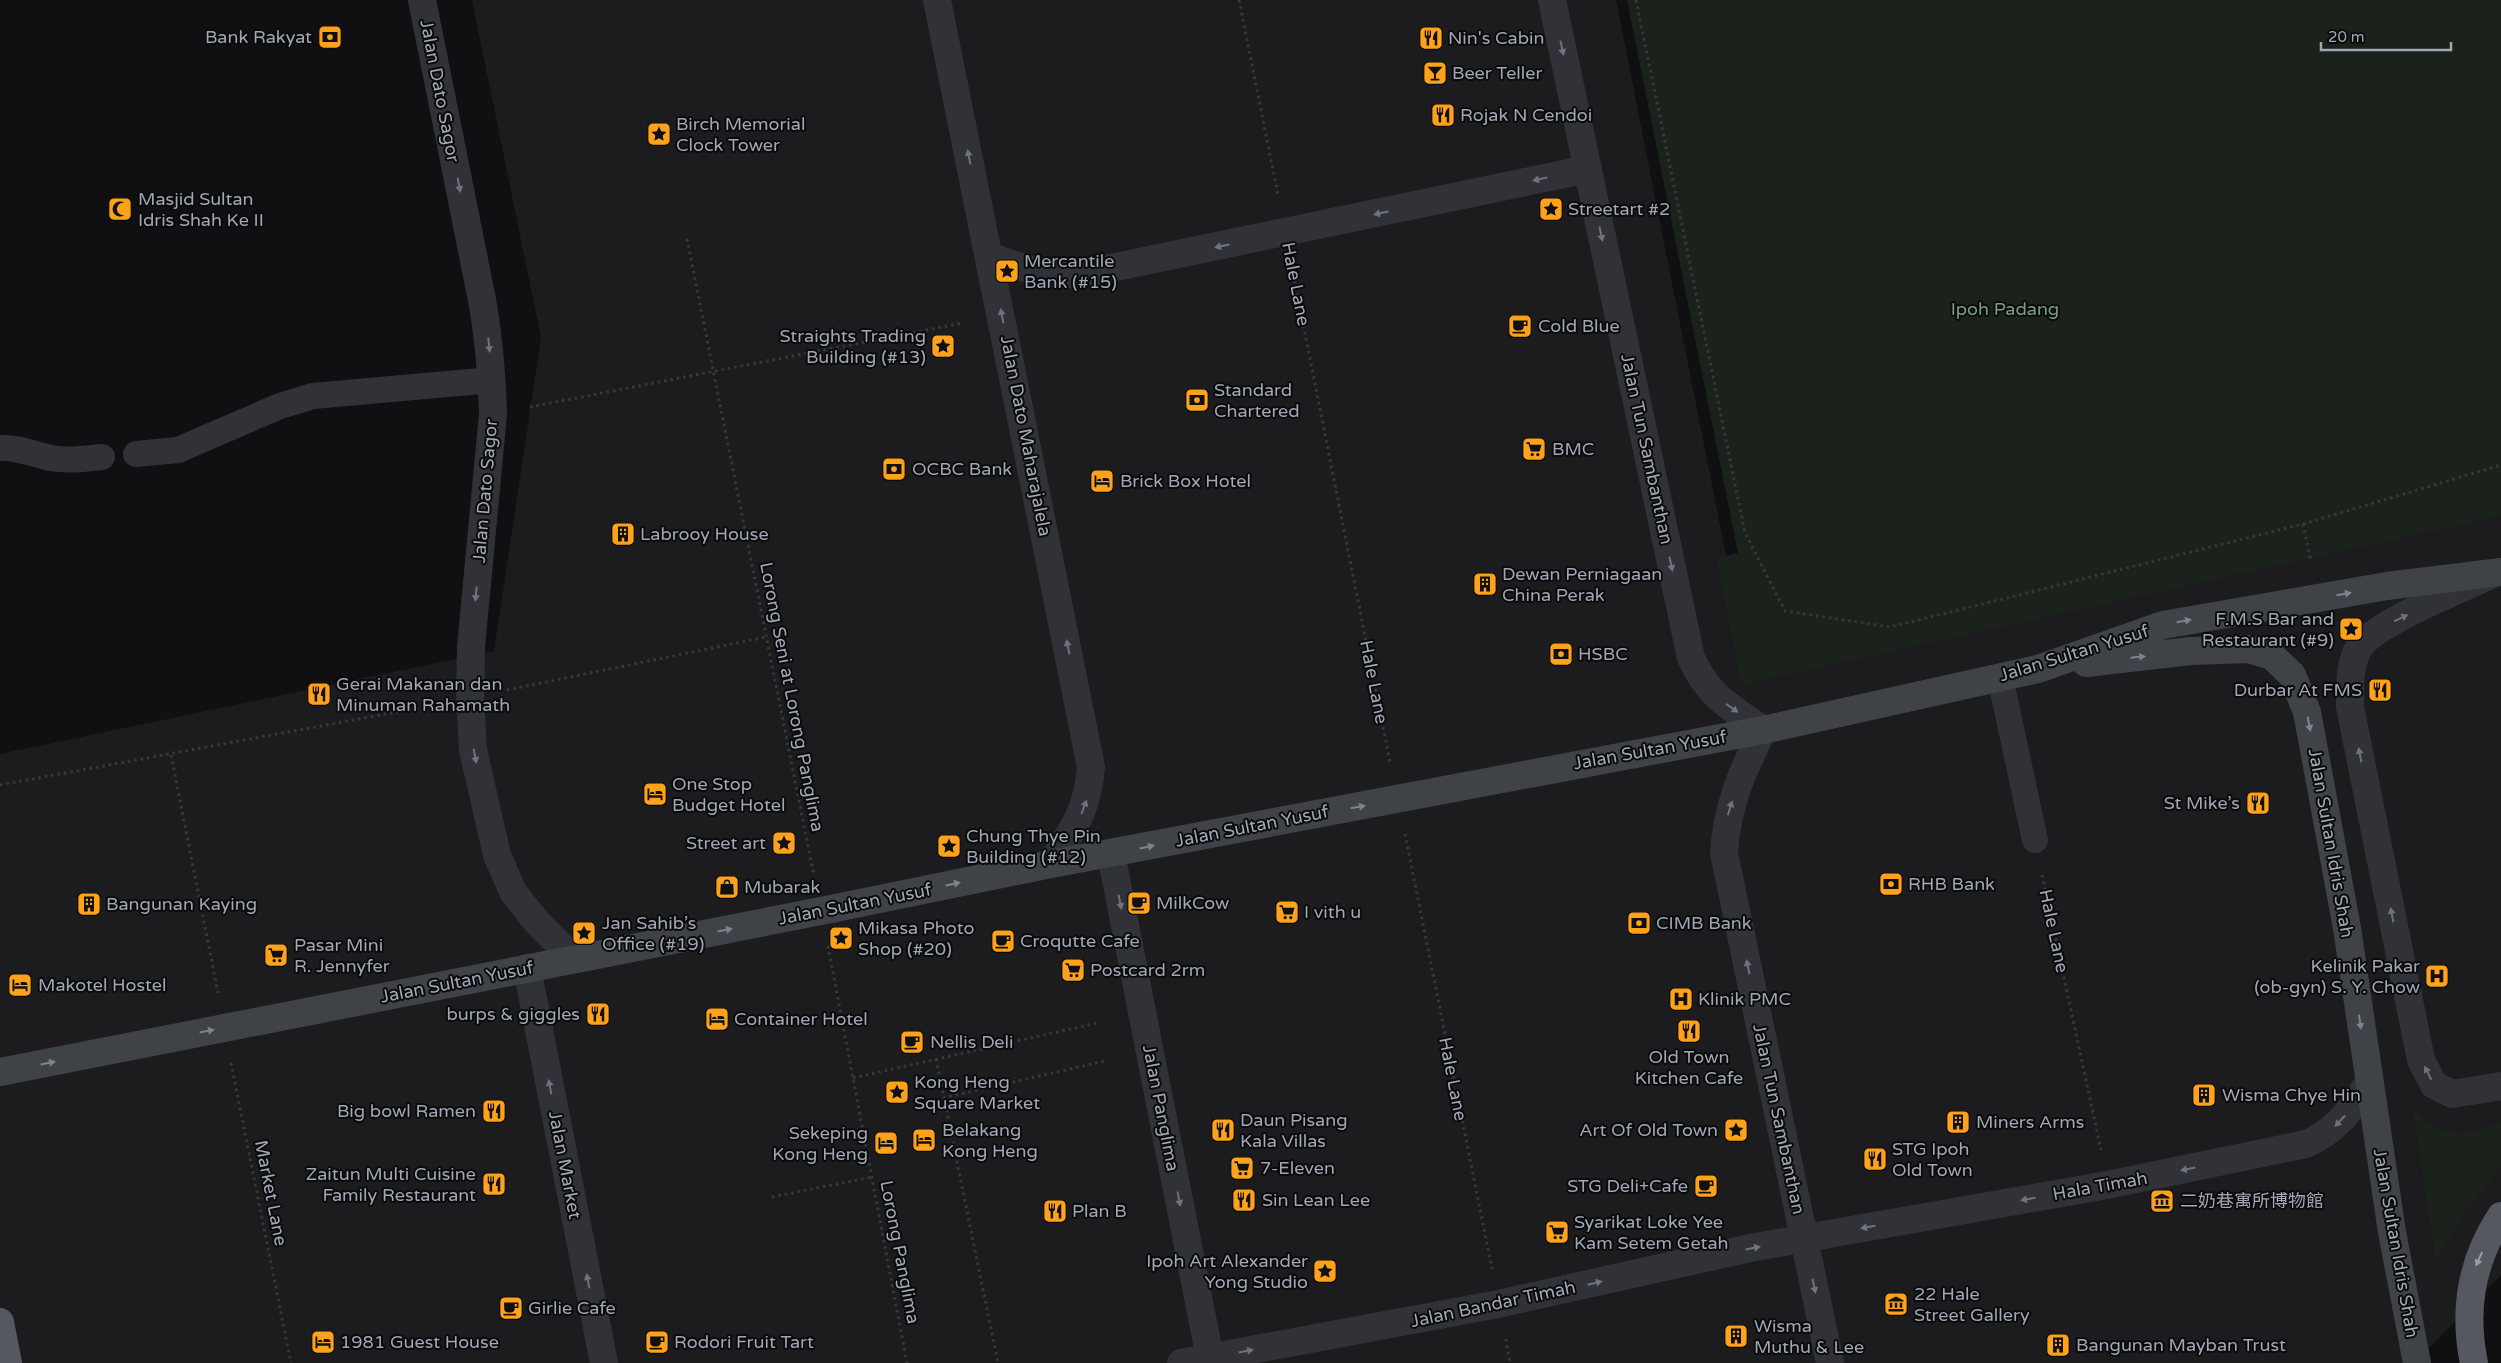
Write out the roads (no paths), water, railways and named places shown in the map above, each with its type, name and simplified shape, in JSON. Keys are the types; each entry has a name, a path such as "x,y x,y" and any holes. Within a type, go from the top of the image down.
{"highway":[{"path":"2474,1363 2469,1311 2476,1266 2492,1229 2501,1216"},
{"path":"0,1322 8,1363"}],"main road":[{"name":"Jalan Sultan Yusuf","path":"0,1072 821,911 1050,864 1398,800 1595,760 1763,730 2038,669 2163,625 2387,586 2499,572"},
{"name":"Jalan Sultan Idris Shah","path":"2038,669 2190,651 2250,649 2272,656 2292,675 2307,712 2347,928 2392,1232 2417,1363"}],"street":[{"name":"Jalan Dato Sagor","path":"422,0 483,304 489,341 492,380 493,414 471,647 470,698 473,750 497,854 513,892 536,921 574,959"},
{"name":"Jalan Dato Maharajalela","path":"937,0 1002,315 1091,767 1089,793 1078,821 1050,864"},
{"name":"Jalan Tun Sambanthan","path":"1552,0 1691,658 1701,680 1714,696 1763,730 1740,777 1726,823 1724,853 1830,1363"},
{"path":"989,256 1029,271 1056,276 1082,274 1588,169"},
{"path":"2499,572 2378,629 2358,648 2350,669 2350,707 2421,1060 2434,1085 2452,1094 2501,1086"},
{"name":"Jalan Panglima","path":"1111,854 1211,1361"},
{"name":"Jalan Market","path":"526,968 604,1363"},
{"name":"Hala Timah","path":"1804,1238 2107,1185 2306,1144 2320,1138 2335,1127 2352,1108 2369,1082"},
{"name":"Jalan Bandar Timah","path":"1181,1363 1211,1361 1498,1304 1804,1238"}],"lane":[{"path":"136,454 178,450 280,406 313,396 492,380"},
{"path":"0,448 14,448 50,458 73,460 102,458"},
{"path":"2000,677 2034,840"}],"place":[{"name":"Bank Rakyat","path":"330,37"},
{"name":"Nin's Cabin","path":"1431,38"},
{"name":"Beer Teller","path":"1435,73"},
{"name":"Rojak N Cendoi","path":"1443,115"},
{"name":"Birch Memorial Clock Tower","path":"659,134"},
{"name":"Masjid Sultan Idris Shah Ke II","path":"120,209"},
{"name":"Streetart #2","path":"1551,209"},
{"name":"Mercantile Bank (#15)","path":"1007,271"},
{"name":"Cold Blue","path":"1520,326"},
{"name":"Straights Trading Building (#13)","path":"943,346"},
{"name":"Standard Chartered","path":"1197,400"},
{"name":"BMC","path":"1534,449"},
{"name":"OCBC Bank","path":"894,469"},
{"name":"Brick Box Hotel","path":"1102,481"},
{"name":"Labrooy House","path":"623,534"},
{"name":"Dewan Perniagaan China Perak","path":"1485,584"},
{"name":"F.M.S Bar and Restaurant (#9)","path":"2351,629"},
{"name":"HSBC","path":"1561,654"},
{"name":"Durbar At FMS","path":"2380,690"},
{"name":"Gerai Makanan dan Minuman Rahamath","path":"319,694"},
{"name":"One Stop Budget Hotel","path":"655,794"},
{"name":"St Mike’s","path":"2258,803"},
{"name":"Street art","path":"784,843"},
{"name":"Chung Thye Pin Building (#12)","path":"949,846"},
{"name":"RHB Bank","path":"1891,884"},
{"name":"Mubarak","path":"727,887"},
{"name":"MilkCow","path":"1139,903"},
{"name":"Bangunan Kaying","path":"89,904"},
{"name":"I vith u","path":"1287,912"},
{"name":"CIMB Bank","path":"1639,923"},
{"name":"Jan Sahib’s Office (#19)","path":"584,933"},
{"name":"Mikasa Photo Shop (#20)","path":"841,938"},
{"name":"Croqutte Cafe","path":"1003,941"},
{"name":"Pasar Mini R. Jennyfer","path":"276,955"},
{"name":"Postcard 2rm","path":"1073,970"},
{"name":"Kelinik Pakar (ob-gyn) S. Y. Chow","path":"2437,976"},
{"name":"Makotel Hostel","path":"20,985"},
{"name":"Klinik PMC","path":"1681,999"},
{"name":"burps & giggles","path":"598,1014"},
{"name":"Container Hotel","path":"717,1019"},
{"name":"Old Town Kitchen Cafe","path":"1689,1031"},
{"name":"Nellis Deli","path":"912,1042"},
{"name":"Kong Heng Square Market","path":"897,1092"},
{"name":"Wisma Chye Hin","path":"2204,1095"},
{"name":"Big bowl Ramen","path":"494,1111"},
{"name":"Miners Arms","path":"1958,1122"},
{"name":"Daun Pisang Kala Villas","path":"1223,1130"},
{"name":"Art Of Old Town","path":"1736,1130"},
{"name":"Belakang Kong Heng","path":"924,1140"},
{"name":"Sekeping Kong Heng","path":"886,1143"},
{"name":"STG Ipoh Old Town","path":"1875,1159"},
{"name":"7-Eleven","path":"1242,1168"},
{"name":"Zaitun Multi Cuisine Family Restaurant","path":"494,1184"},
{"name":"STG Deli+Cafe","path":"1706,1186"},
{"name":"Sin Lean Lee","path":"1244,1200"},
{"name":"二奶巷寓所博物館","path":"2162,1201"},
{"name":"Plan B","path":"1055,1211"},
{"name":"Syarikat Loke Yee Kam Setem Getah","path":"1557,1232"},
{"name":"Ipoh Art Alexander Yong Studio","path":"1325,1271"},
{"name":"22 Hale Street Gallery","path":"1896,1304"},
{"name":"Girlie Cafe","path":"511,1308"},
{"name":"Wisma Muthu & Lee","path":"1736,1336"},
{"name":"1981 Guest House","path":"323,1342"},
{"name":"Rodori Fruit Tart","path":"657,1342"},
{"name":"Bangunan Mayban Trust","path":"2058,1345"}],"park label":[{"name":"Ipoh Padang","path":"2005,309"}]}
